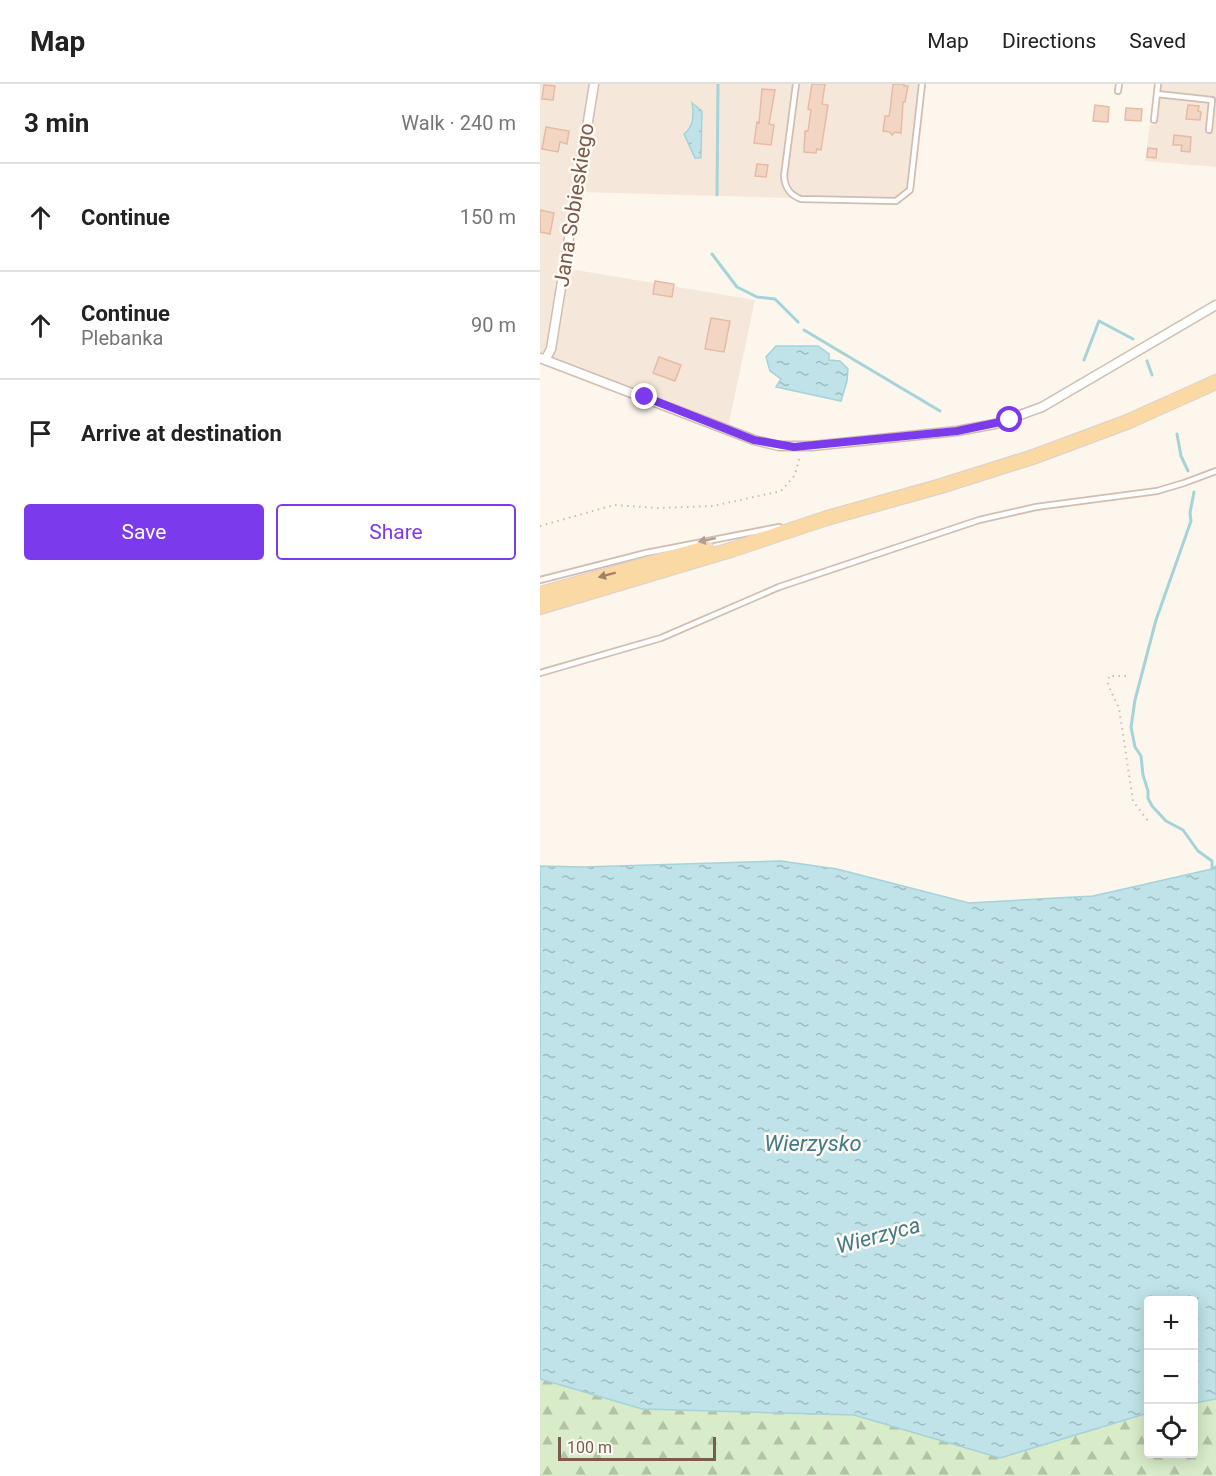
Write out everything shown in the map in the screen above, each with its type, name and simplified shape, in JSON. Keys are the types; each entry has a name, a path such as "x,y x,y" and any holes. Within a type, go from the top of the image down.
{"main road":[{"path":"540,607 734,549 827,518 1033,458 1127,422 1216,382"},
{"path":"540,594 785,526 827,518"}],"street":[{"name":"Jana Sobieskiego","path":"542,359 551,349 594,84"},
{"path":"542,359 754,440 779,446 802,447 957,431 1010,420 1042,407 1216,305"}],"lane":[{"path":"796,84 784,176 788,190 801,199 896,201 910,190 922,84"},
{"path":"1118,91 1119,84"},
{"path":"1154,120 1158,84"},
{"path":"1157,94 1212,100 1209,130"},
{"path":"540,674 661,638 779,587 979,520 1036,507 1157,490 1216,471"},
{"path":"540,580 645,553 785,526"},
{"path":"540,612 583,595"}],"path":[{"path":"540,526 614,505 658,508 713,506 782,491 795,475 802,447"},
{"path":"1126,676 1109,676 1108,685 1119,708 1133,801 1148,821"}],"shaded area":[{"path":"540,84 924,84 910,190 896,201 579,192 564,268 755,300 727,432 540,359"},
{"path":"1158,84 1216,84 1216,167 1145,161 1150,125 1155,125"}],"green space":[{"path":"540,1379 642,1409 854,1415 1000,1458 1144,1414 1144,1458 1198,1458 1198,1402 1216,1399 1216,1476 540,1476"}],"water":[{"path":"692,103 702,111 701,158 695,158 684,134 690,128"},
{"path":"776,346 818,346 829,354 829,360 840,361 848,369 841,401 776,387 781,379 770,371 766,357"},
{"name":"Wierzysko","path":"781,861 837,869 969,903 1093,896 1212,869 1216,866 1216,1399 1198,1402 1198,1296 1144,1296 1144,1414 1000,1458 854,1415 642,1409 540,1379 540,866 584,867"}],"building":[{"path":"812,84 825,84 822,104 828,105 821,150 817,149 816,153 804,152 805,131 808,131 811,110 808,109"},
{"path":"893,84 908,86 905,102 903,102 901,133 895,132 892,135 890,132 883,131 885,116 889,116"},
{"path":"544,85 555,86 553,100 542,99"},
{"path":"762,89 775,90 769,124 774,125 771,145 754,143 757,122 759,123"},
{"path":"1095,105 1109,107 1108,122 1093,121"},
{"path":"1188,105 1199,106 1200,120 1186,119"},
{"path":"1126,108 1142,109 1141,121 1125,120"},
{"path":"546,127 569,131 567,144 560,142 558,152 542,149"},
{"path":"1174,135 1191,137 1190,152 1181,151 1182,145 1173,145"},
{"path":"1148,148 1157,149 1156,158 1147,157"},
{"path":"757,164 768,165 766,177 755,176"},
{"path":"540,210 554,213 550,234 540,232"},
{"path":"655,281 674,284 672,297 653,294"},
{"path":"711,318 730,321 724,352 705,349"},
{"path":"659,357 681,365 675,381 653,373"}],"waterway":[{"path":"717,195 718,84"},
{"path":"712,254 737,287 757,297 775,299 798,322"},
{"path":"1084,360 1099,321 1133,339"},
{"path":"804,330 940,411"},
{"path":"1147,361 1152,375"},
{"path":"1177,434 1181,456 1188,471"},
{"path":"1194,492 1190,513 1191,521 1156,620 1135,700 1131,727 1135,747 1141,756 1148,798 1152,806 1166,821 1183,830 1198,851 1212,861 1212,869"}],"route":[{"path":"645,397 754,440 794,447 957,431 1010,420"}],"water label":[{"name":"Wierzyca","path":"878,1235"}]}
